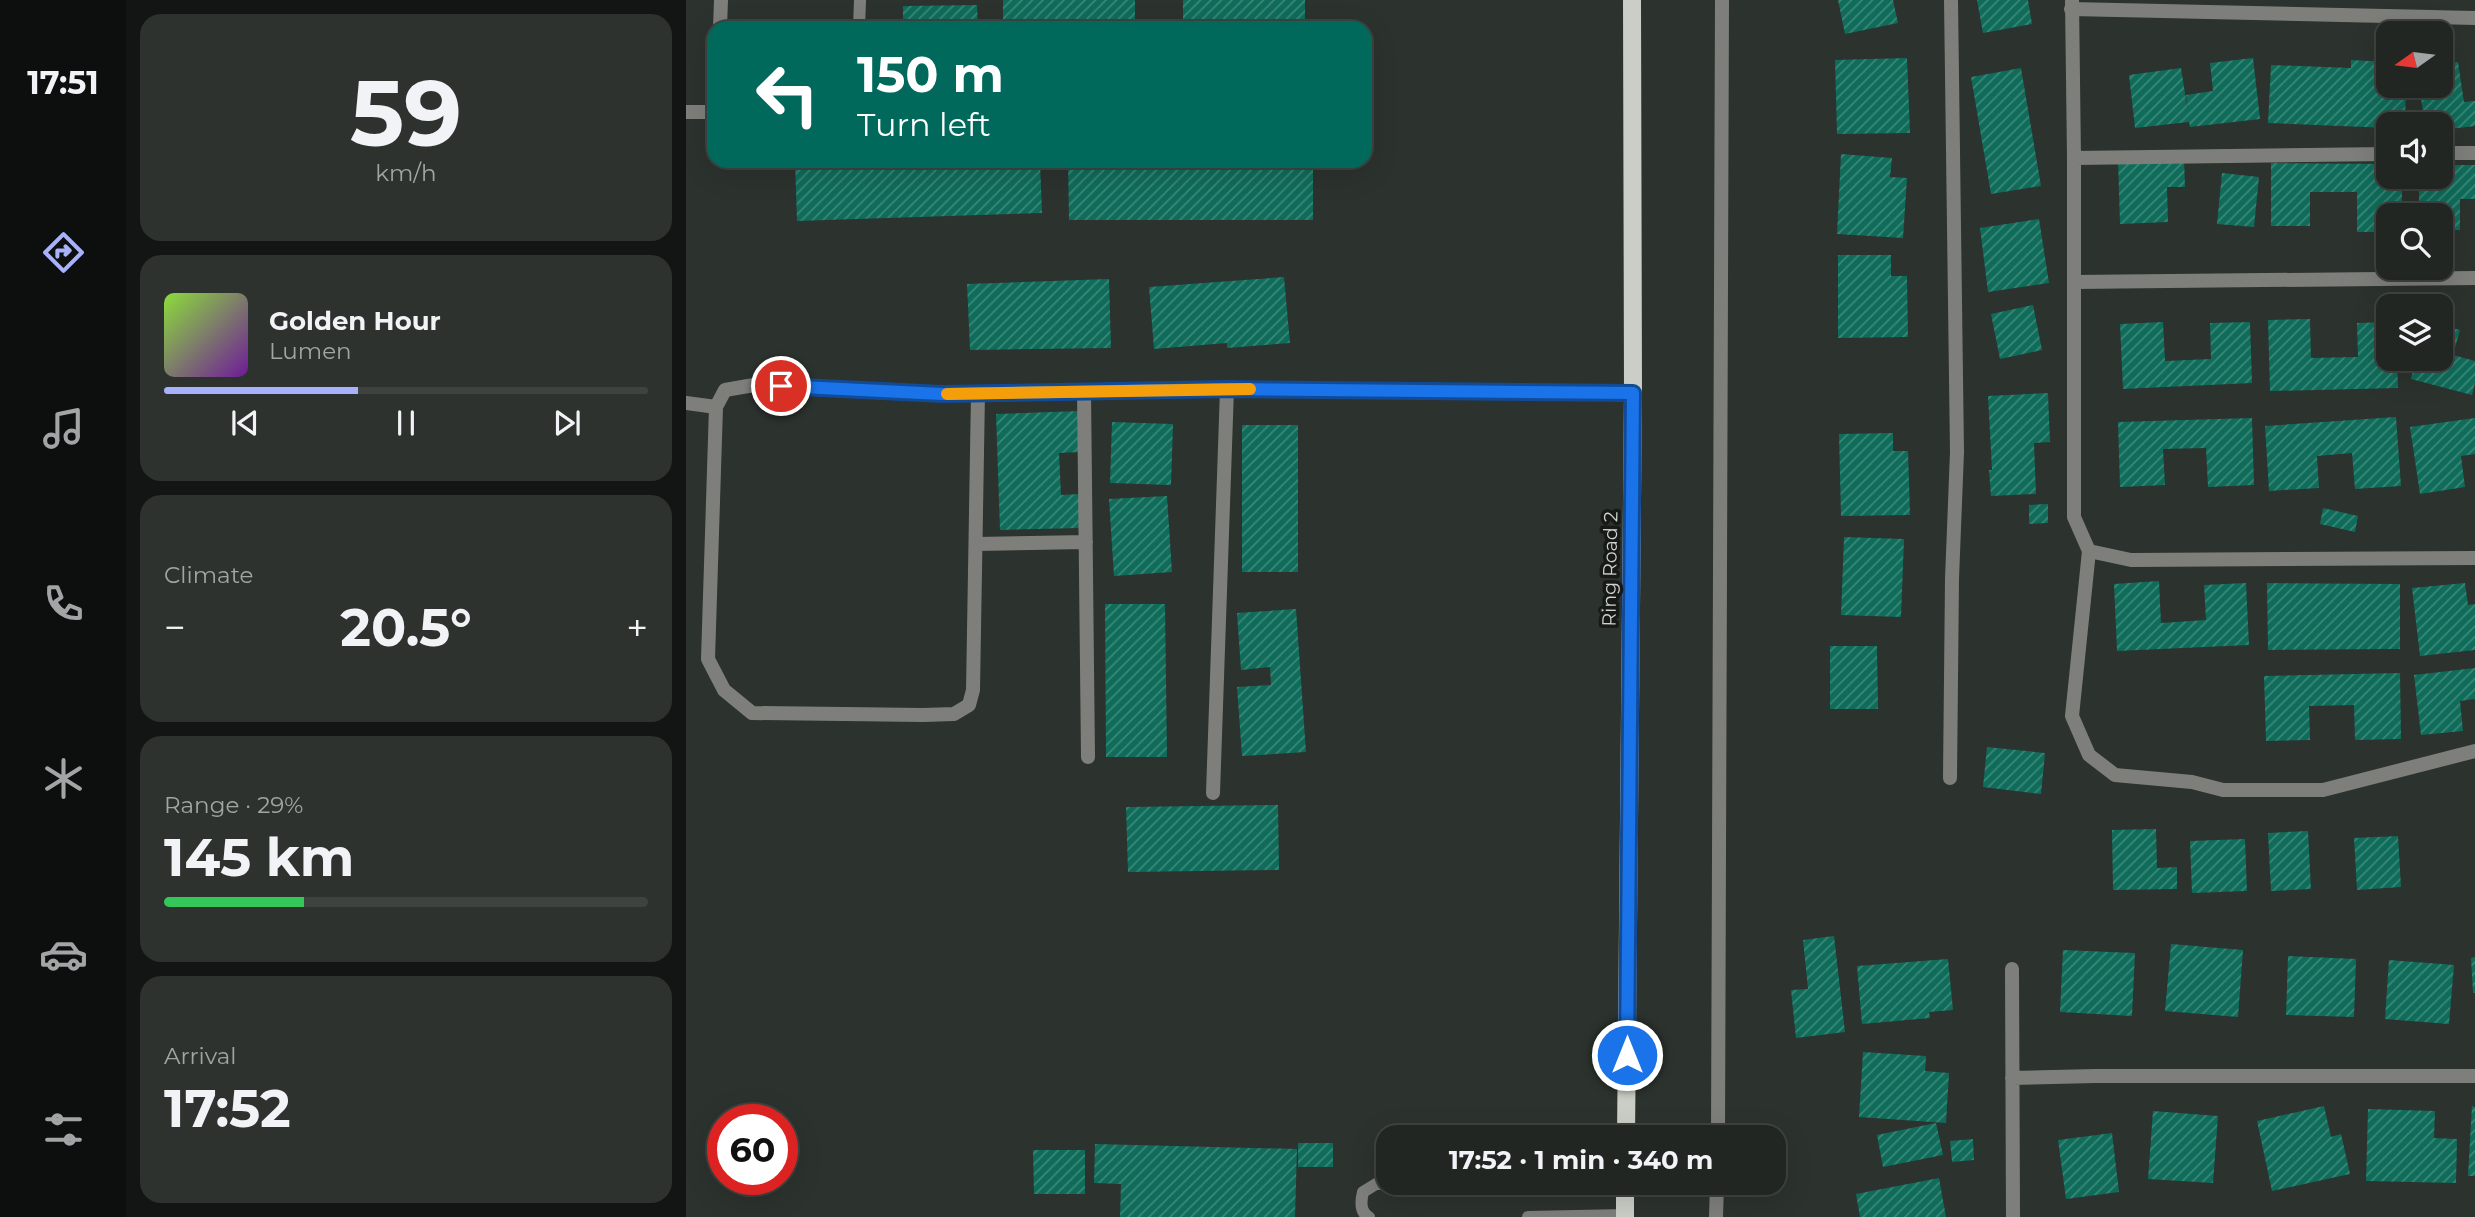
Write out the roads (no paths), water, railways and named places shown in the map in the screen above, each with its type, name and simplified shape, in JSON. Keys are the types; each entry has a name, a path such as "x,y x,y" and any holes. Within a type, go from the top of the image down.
{"main road":[{"name":"Ring Road 2","path":"1626,1125 1633,393 1632,0"},
{"path":"1625,1195 1625,1216"}],"street":[{"path":"720,21 721,0"},
{"path":"1718,1125 1722,0"},
{"path":"1950,778 1952,579 1957,452 1951,0"},
{"path":"2475,18 2071,4 2074,517 2089,551 2073,716 2089,754 2115,775 2192,782 2223,790 2323,790 2475,751"},
{"path":"686,112 707,112"},
{"path":"2453,153 2475,153"},
{"path":"2074,158 2376,154"},
{"path":"2074,282 2475,278"},
{"path":"978,393 974,690 969,705 954,714 752,713 724,690 708,660 716,407 726,390 754,385 942,394 978,393 1084,391 1227,389 1633,393"},
{"path":"1213,793 1227,389"},
{"path":"1084,391 1088,757"},
{"path":"686,403 716,407"},
{"path":"976,544 1086,542"},
{"path":"2089,551 2131,560 2475,558"},
{"path":"2012,969 2013,1217"},
{"path":"2012,1078 2475,1076"},
{"path":"1716,1217 1717,1195"}],"lane":[{"path":"859,21 860,0"},
{"path":"1369,1217 1365,1215 1361,1201 1363,1192 1376,1185"},
{"path":"1528,1217 1625,1216"}]}
